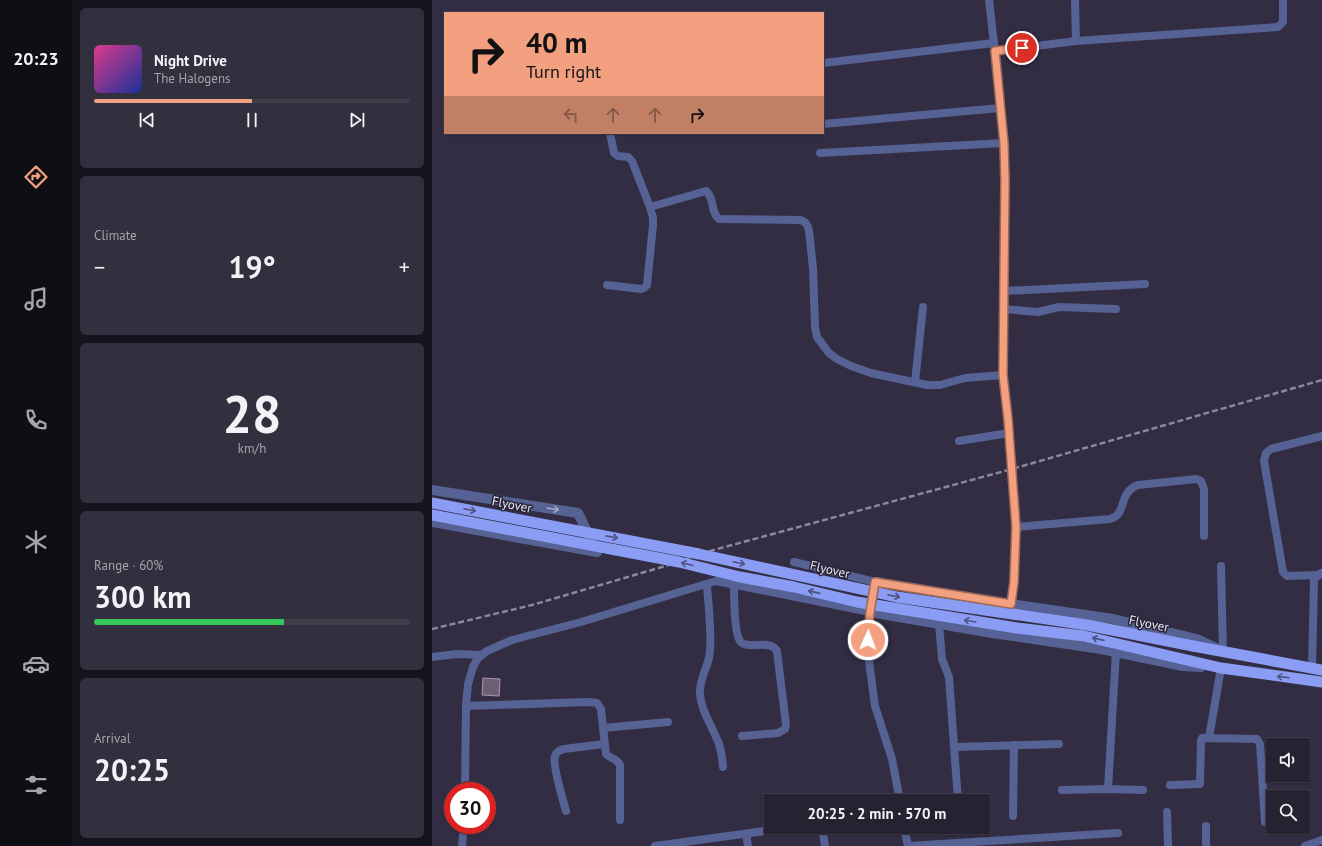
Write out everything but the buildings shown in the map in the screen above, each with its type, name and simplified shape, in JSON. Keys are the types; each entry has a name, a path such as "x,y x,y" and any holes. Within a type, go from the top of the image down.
{"highway":[{"name":"Flyover","path":"432,503 699,554 897,597 1087,625 1317,669"},
{"name":"Flyover","path":"432,515 679,562 740,577 794,587 858,602 1017,628 1084,636 1221,668 1322,682"}],"street":[{"path":"989,0 1004,143 1003,375 1016,527 1014,582 1011,604"},
{"path":"1075,0 1076,41"},
{"path":"824,63 995,47 1278,27 1283,22 1283,0"},
{"path":"824,124 1000,108"},
{"path":"606,285 641,289 644,288 646,284 653,225 650,207 632,161 628,157 618,156 614,153 610,134"},
{"path":"820,153 1004,143"},
{"path":"650,207 706,191 710,195 715,216 719,219 803,220 807,224 809,231 813,268 815,327 817,337 829,353 851,366 871,373 934,385 965,378 1003,375"},
{"path":"1004,291 1145,284"},
{"path":"915,382 923,306"},
{"path":"1003,309 1038,312 1046,312 1059,307 1116,309"},
{"path":"959,441 1009,433"},
{"path":"1320,574 1287,576 1282,572 1264,461 1266,453 1271,449 1322,436"},
{"path":"1016,527 1110,519 1119,513 1125,497 1132,488 1196,479 1201,481 1204,489 1204,536"},
{"path":"432,490 578,513 597,552 432,522"},
{"path":"794,562 875,582 1114,619 1197,639 1223,652 1222,566"},
{"path":"1317,669 1314,581 1320,574"},
{"path":"465,782 466,706 470,672 481,655 512,640 581,622 716,581 870,612 939,624 1116,652 1183,666 1221,668 1209,738"},
{"path":"875,582 870,612 868,654 875,706 892,759 899,794"},
{"path":"707,584 710,630 709,658 704,672 700,694 703,709 720,748 723,767"},
{"path":"734,584 736,620 739,640 744,644 771,645 777,651 786,725 785,729 778,733 742,736"},
{"path":"939,624 942,659 949,677 958,794"},
{"path":"1108,789 1116,652"},
{"path":"432,657 457,654 481,655"},
{"path":"466,706 594,702 601,710 604,744 607,756 617,760 620,765 620,820"},
{"path":"603,728 668,722"},
{"path":"1170,785 1200,784 1202,738 1254,739 1259,741 1260,744 1264,822"},
{"path":"566,811 555,764 555,756 557,752 564,749 604,744"},
{"path":"955,747 1059,744"},
{"path":"1013,816 1014,745"},
{"path":"1062,790 1143,790"},
{"path":"1167,812 1168,846"},
{"path":"1206,826 1206,846"},
{"path":"655,846 686,844 764,831"},
{"path":"905,834 908,846 1118,833"},
{"path":"462,846 463,834"},
{"path":"746,834 748,846"},
{"path":"823,834 825,846"},
{"path":"1305,846 1322,840"}],"railway":[{"path":"432,629 532,605 679,562 699,554 1012,469 1322,380"}],"route":[{"path":"868,640 870,612 875,582 1011,604 1014,582 1016,527 1008,419 1003,375 1005,181 1004,143 995,51 1022,48"}]}
